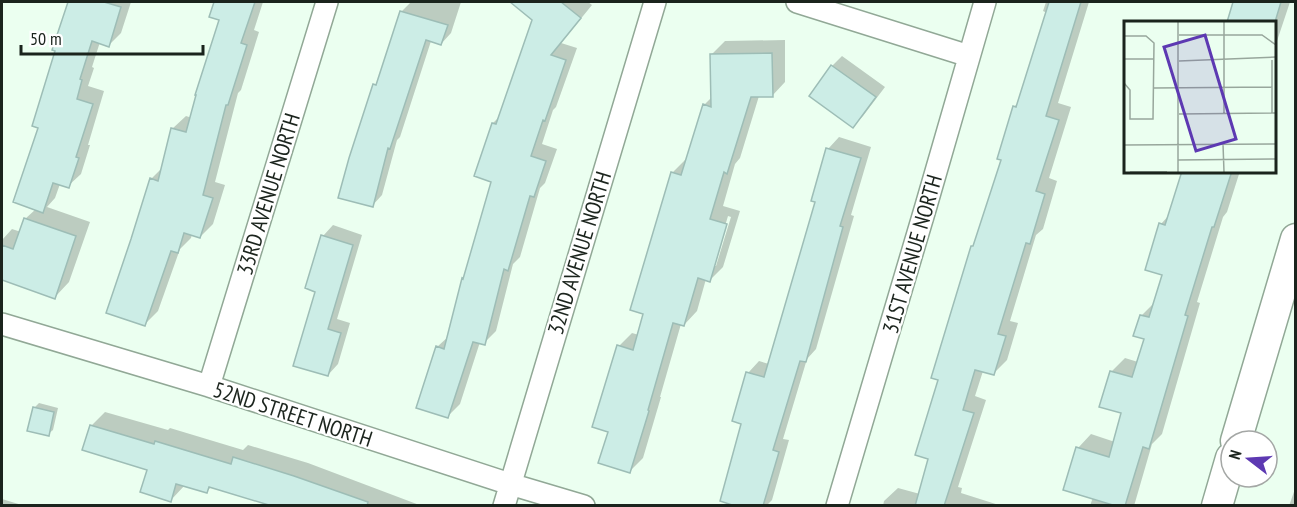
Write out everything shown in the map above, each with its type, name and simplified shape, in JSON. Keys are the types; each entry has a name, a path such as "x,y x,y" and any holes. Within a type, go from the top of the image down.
{"street":[{"name":"33RD AVENUE NORTH","path":"209,386 327,2"},
{"name":"32ND AVENUE NORTH","path":"504,506 655,2"},
{"path":"797,2 969,56"},
{"name":"31ST AVENUE NORTH","path":"837,506 985,2"},
{"path":"1240,429 1296,239"},
{"name":"52ND STREET NORTH","path":"2,324 209,386 584,506"},
{"path":"1217,506 1222,489"}],"building":[{"path":"68,2 104,2 121,7 109,47 92,41 80,79 82,80 77,99 93,104 69,188 53,183 43,213 13,202 38,128 32,126 55,51 52,50"},
{"path":"214,2 255,2 241,43 247,45 228,105 226,105 203,195 213,198 200,238 184,233 178,253 171,251 145,326 106,313 150,178 158,181 171,128 186,132 195,95 219,20 209,17"},
{"path":"510,2 561,2 581,18 551,55 566,60 531,156 546,161 534,197 530,196 508,271 504,269 485,345 473,342 448,418 416,408 436,346 444,349 462,278 491,182 474,176 492,123 496,124 532,20"},
{"path":"1049,2 1081,2 1046,116 1059,120 1036,191 1045,194 1030,244 1026,243 998,334 1006,336 994,375 975,370 963,410 974,413 944,506 915,506 928,459 915,455 938,380 931,378 971,246 973,246 1001,160 997,159 1013,106 1016,107"},
{"path":"1233,2 1281,2 1275,21 1227,21"},
{"path":"400,11 448,25 441,45 426,40 390,149 388,148 373,207 338,198 373,84 376,85"},
{"path":"772,53 773,97 751,97 710,219 727,224 710,282 698,278 684,326 673,323 630,473 598,463 608,432 592,427 617,345 633,350 643,314 630,310 671,172 681,175 703,104 711,107 710,54"},
{"path":"831,65 876,97 853,128 809,96"},
{"path":"826,148 861,158 840,226 843,227 806,362 800,361 773,450 779,452 763,506 735,506 720,501 741,424 732,421 746,372 764,377 815,202 811,201"},
{"path":"1182,172 1232,172 1185,315 1188,316 1149,449 1143,447 1125,506 1116,506 1063,490 1076,447 1109,457 1121,413 1099,407 1110,371 1132,377 1144,339 1133,336 1140,315 1149,317 1162,275 1145,270 1159,223 1165,225"},
{"path":"24,218 76,236 55,299 2,280 2,245 13,249"},
{"path":"321,235 353,245 328,329 341,333 328,376 293,366 315,292 305,288"},
{"path":"33,407 54,412 49,436 27,431"},
{"path":"90,425 154,444 155,441 231,464 233,457 368,502 367,506 272,506 209,487 207,493 176,484 171,502 140,492 147,470 82,450"}]}
